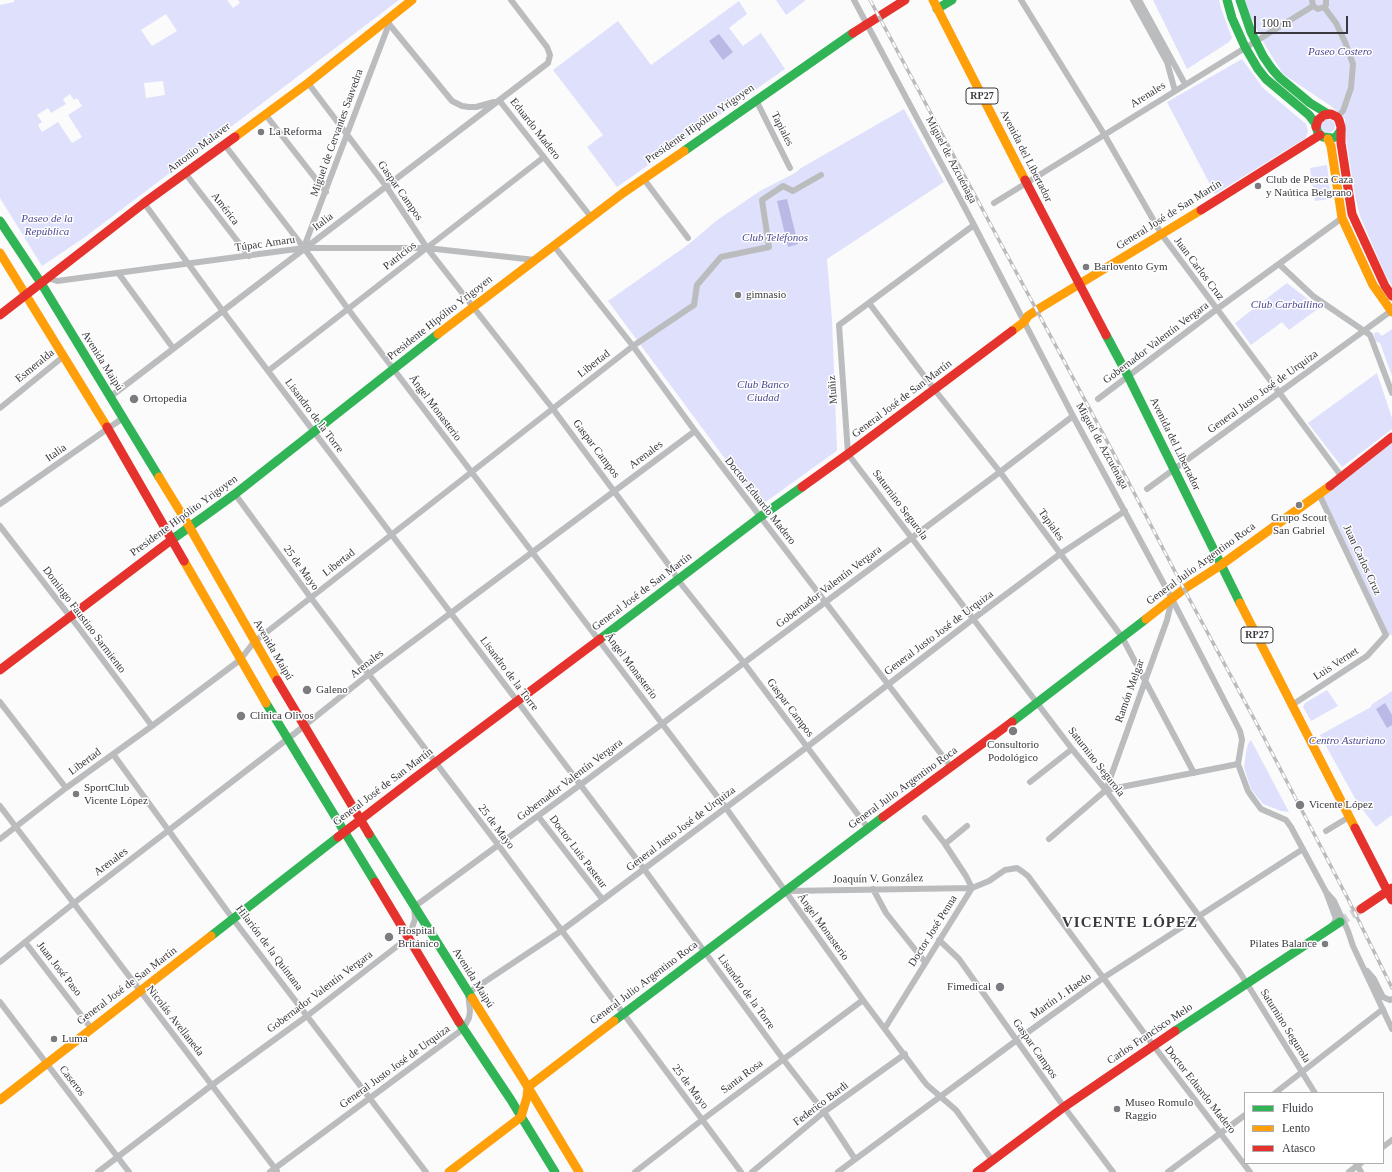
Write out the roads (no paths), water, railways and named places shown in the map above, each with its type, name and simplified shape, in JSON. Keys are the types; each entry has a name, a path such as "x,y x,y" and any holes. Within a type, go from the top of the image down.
{"street":[{"name":"Antonio Malaver","path":"0,315 144,203 388,22 412,0"},
{"name":"Italia","path":"110,396 548,63 550,55 547,47 511,0"},
{"name":"Miguel de Azcuénaga","path":"854,0 974,225 1073,416 1172,599 1240,731 1242,740 1238,764 1245,785 1261,809 1286,820 1326,892 1336,919 1336,922 1328,930"},
{"name":"Presidente Hipólito Yrigoyen","path":"0,670 172,539 190,528 473,307 643,178 866,24 905,0"},
{"path":"935,4 952,0"},
{"name":"Juan Carlos Cruz","path":"1021,0 1104,134 1162,235 1342,477"},
{"path":"1133,0 1167,62 1174,91"},
{"path":"1139,0 1185,84"},
{"path":"1227,0 1232,18 1245,47 1266,80 1309,115 1331,146 1342,218 1373,285 1391,311"},
{"path":"1240,0 1244,16 1255,41 1268,64 1280,78 1310,103 1328,114 1334,115 1341,123 1341,143 1352,214 1385,286 1392,296"},
{"path":"1324,7 1326,5 1326,0"},
{"path":"1313,3 1318,9 1324,7"},
{"name":"Arenales","path":"994,203 1255,41 1313,3"},
{"name":"Avenida del Libertador","path":"935,4 1026,183 1128,376 1221,565 1349,817 1390,889 1392,900"},
{"path":"1324,7 1336,23 1353,64 1351,88 1343,111 1337,117"},
{"name":"Eduardo Madero","path":"388,22 452,101 462,106 476,107 499,100 591,217"},
{"name":"Miguel de Cervantes Saavedra","path":"304,248 388,22"},
{"name":"Gaspar Campos","path":"308,82 346,135 386,186 427,248 553,409 615,491 671,568 678,580 744,663 868,828"},
{"name":"Tapiales","path":"756,100 790,168"},
{"path":"265,114 326,192"},
{"path":"1322,134 1317,123 1321,117 1328,114"},
{"path":"1322,134 1336,136 1341,130"},
{"name":"General José de San Martín","path":"0,1100 516,700 1024,322 1028,316 1162,235 1322,134"},
{"name":"Ángel Monasterio","path":"224,144 726,808 863,1000 927,1085 956,1110 992,1160"},
{"name":"Patricios","path":"268,371 544,157"},
{"name":"América","path":"185,173 249,256"},
{"name":"Libertad","path":"0,839 66,788 240,660 254,642 633,346 694,305 697,285 721,257 769,247 762,200 783,186 792,191 821,175"},
{"path":"643,178 688,238"},
{"name":"Lisandro de la Torre","path":"144,203 222,310 644,869 783,1059 824,1112 855,1159"},
{"name":"Gobernador Valentín Vergara","path":"1098,399 1217,309 1342,218"},
{"name":"Avenida Maipú","path":"0,221 44,281 110,396 190,528 254,642 360,820 528,1087 579,1172"},
{"path":"869,303 974,225"},
{"name":"Doctor Eduardo Madero","path":"554,246 633,346 695,432 826,601 951,767"},
{"name":"Túpac Amaru","path":"44,281 57,281 119,274 304,248 427,248 535,260"},
{"path":"0,253 64,356 172,539 240,660 287,739 409,937 463,1029 511,1100 555,1172"},
{"path":"1278,264 1313,296 1370,335 1392,393"},
{"path":"119,274 173,348"},
{"name":"Tapiales","path":"869,303 934,389 1000,472 1122,638 1194,773"},
{"name":"Muñiz","path":"848,454 839,325 869,303"},
{"name":"General Justo José de Urquiza","path":"1147,489 1391,311"},
{"name":"Esmeralda","path":"2,406 64,356"},
{"path":"0,398 2,406"},
{"name":"Gobernador Valentín Vergara","path":"414,907 912,538 1073,416"},
{"name":"Italia","path":"0,504 124,418"},
{"name":"Arenales","path":"0,962 370,674 695,432"},
{"name":"General Julio Argentino Roca","path":"528,1087 868,828 1038,703 1184,589 1221,565 1319,494 1392,437"},
{"name":"Saturnino Segurola","path":"848,454 1072,749 1106,790 1199,916 1247,984 1313,1092"},
{"name":"25 de Mayo","path":"234,494 310,598 370,674 741,1172"},
{"name":"Juan Carlos Cruz","path":"1319,494 1386,635"},
{"name":"General Justo José de Urquiza","path":"274,1171 370,1097 463,1029 469,1018 470,1011 468,993 561,931 807,747 1060,554 1125,511"},
{"name":"Domingo Faustino Sarmiento","path":"0,526 152,726"},
{"name":"Ramón Melgar","path":"1106,790 1167,620 1172,599"},
{"name":"Luis Vernet","path":"1292,705 1367,656 1386,635"},
{"path":"0,702 66,788"},
{"path":"1030,782 1072,749"},
{"name":"Hilarión de la Quintana","path":"113,754 234,919 426,1172"},
{"path":"1050,839 1106,790 1238,764"},
{"name":"Nicolás Avellaneda","path":"0,806 212,1085 274,1171"},
{"name":"Doctor Luis Pasteur","path":"538,816 603,900"},
{"path":"1326,831 1349,817"},
{"path":"925,818 945,844 972,888"},
{"path":"945,844 967,826"},
{"name":"Martín J. Haedo","path":"840,1171 940,1096 1104,978 1302,849"},
{"name":"Doctor Eduardo Madero","path":"972,888 989,881 1005,870 1017,868 1028,876 1153,1045 1244,1164"},
{"name":"Joaquín V. González","path":"785,891 972,888"},
{"name":"Doctor José Penna","path":"885,1028 972,888"},
{"path":"873,889 886,913 925,962"},
{"path":"1361,908 1390,889"},
{"name":"Miguel de Azcuénaga","path":"1326,892 1334,901 1348,931 1353,946 1392,1029"},
{"path":"409,937 415,919 414,907"},
{"name":"Carlos Francisco Melo","path":"977,1172 1064,1107 1153,1045 1340,922"},
{"name":"Gobernador Valentín Vergara","path":"98,1172 212,1085 307,1016 409,937"},
{"name":"Gaspar Campos","path":"939,940 959,959 1064,1107 1113,1172"},
{"name":"Juan José Paso","path":"25,942 91,1028"},
{"path":"1363,968 1369,972 1374,979 1383,997 1390,1000 1392,999"},
{"name":"Santa Rosa","path":"634,1172 863,1000"},
{"name":"Caseros","path":"0,1002 129,1172"},
{"path":"1276,1092 1303,1073 1383,1009"},
{"name":"Federico Bardi","path":"752,1172 824,1112 905,1054"},
{"path":"449,1172 521,1117 527,1097 528,1087"},
{"path":"1168,1172 1244,1116"},
{"path":"1384,1146 1392,1140"},
{"path":"1349,1172 1358,1164 1361,1172"}],"tunnel":[{"path":"1340,922 1361,909"}],"railway":[{"path":"870,0 1259,728 1348,899 1392,988"}],"place":[{"name":"La Reforma","path":"261,132"},
{"name":"Club de Pesca Caza y Naútica Belgrano","path":"1258,186"},
{"name":"Barlovento Gym","path":"1086,267"},
{"name":"gimnasio","path":"738,295"},
{"name":"Ortopedia","path":"134,399"},
{"name":"Grupo Scout San Gabriel","path":"1299,505"},
{"name":"Galeno","path":"307,690"},
{"name":"Clínica Olivos","path":"241,716"},
{"name":"Consultorio Podológico","path":"1013,731"},
{"name":"SportClub Vicente López","path":"76,794"},
{"name":"Vicente López","path":"1300,805"},
{"name":"Hospital Británico","path":"389,937"},
{"name":"Pilates Balance","path":"1325,944"},
{"name":"Fimedical","path":"1000,987"},
{"name":"Luma","path":"54,1039"},
{"name":"Museo Romulo Raggio","path":"1117,1109"}],"district":[{"name":"VICENTE LÓPEZ","path":"1130,923"}],"park label":[{"name":"Paseo Costero","path":"1340,52"},
{"name":"Paseo de la República","path":"47,225"},
{"name":"Club Teléfonos","path":"775,238"},
{"name":"Club Carballino","path":"1287,305"},
{"name":"Club Banco Ciudad","path":"763,391"},
{"name":"Centro Asturiano","path":"1347,741"}]}
